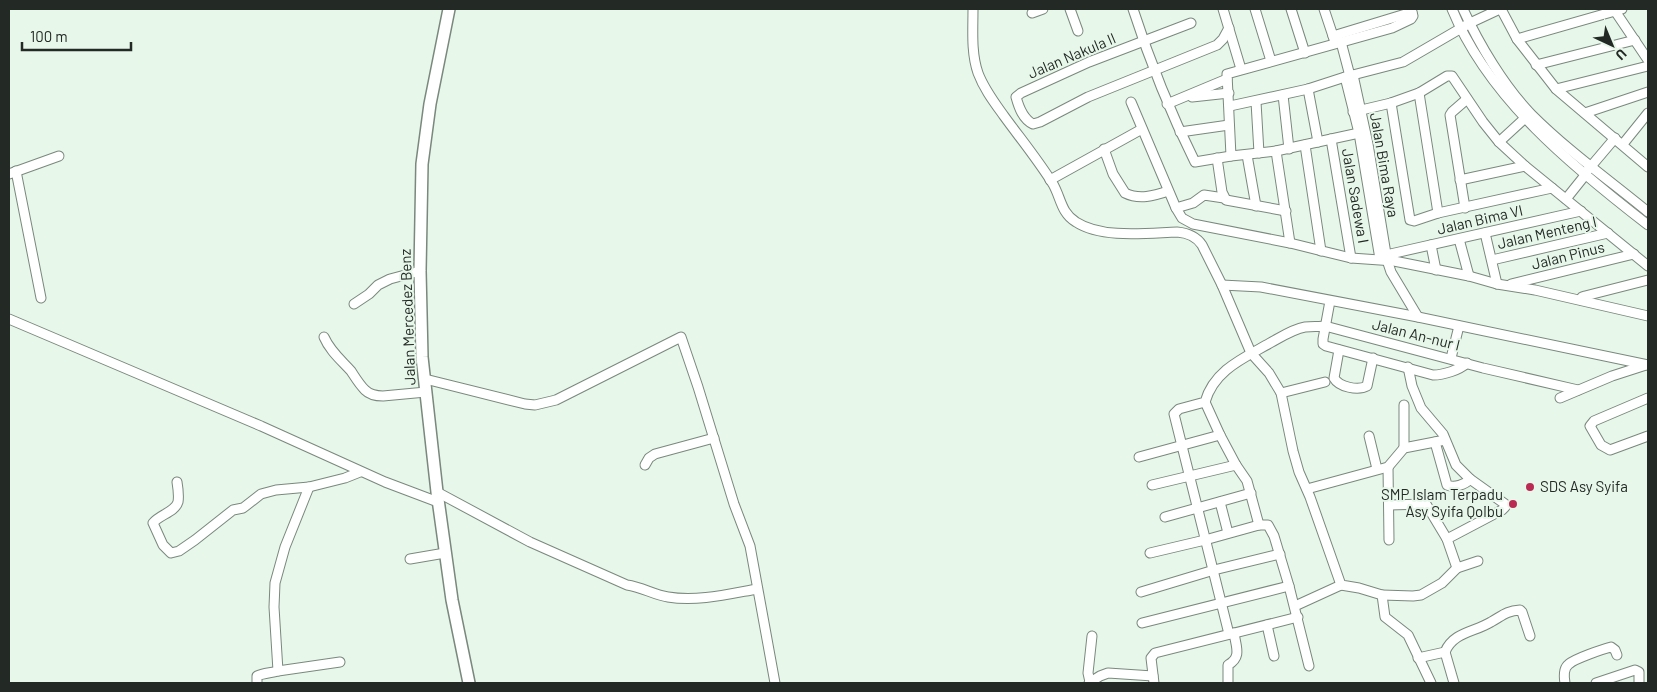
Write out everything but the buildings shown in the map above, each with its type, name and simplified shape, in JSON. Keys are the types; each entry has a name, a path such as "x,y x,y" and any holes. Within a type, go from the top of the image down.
{"main road":[{"name":"Jalan Mercedez Benz","path":"450,9 436,70 422,164 420,271 422,357 452,600 469,683"}],"street":[{"path":"973,9 973,44 979,75 991,99 1050,180 1065,212 1076,222 1088,228 1129,234 1178,232 1193,236 1202,245 1222,284 1251,353 1269,373 1280,393 1301,478 1307,489 1341,585"},
{"path":"1032,13 1043,9"},
{"path":"1070,9 1078,30"},
{"path":"1133,9 1143,42 1167,104 1195,162 1289,149 1358,133"},
{"path":"1223,9 1240,69"},
{"path":"1255,9 1271,62"},
{"path":"1291,9 1305,53"},
{"name":"Jalan Bima Raya","path":"1324,9 1349,76 1357,111 1368,144 1384,258"},
{"path":"1452,9 1460,29 1490,76 1524,119 1587,171 1631,198 1648,212"},
{"path":"1463,9 1496,70 1530,114 1625,207 1648,225"},
{"path":"1230,106 1256,102 1308,89 1410,59 1470,23 1501,9 1517,39 1556,89 1647,163"},
{"path":"1231,156 1227,74 1305,53 1337,41 1406,22 1411,19 1412,10"},
{"path":"1517,39 1618,10 1648,60"},
{"path":"1143,42 1191,23"},
{"path":"1154,71 1217,45 1223,39 1228,28"},
{"path":"1536,64 1635,40"},
{"name":"Jalan Nakula II","path":"1143,42 1048,79 1018,94 1016,97 1017,101 1026,120 1036,123 1088,97 1154,71"},
{"path":"1556,89 1648,66"},
{"path":"1357,111 1419,93 1450,76 1499,142 1525,166 1648,266"},
{"path":"1167,104 1227,79"},
{"path":"1308,89 1318,142"},
{"path":"1585,113 1648,92"},
{"path":"1182,98 1229,93"},
{"path":"1419,93 1438,213"},
{"path":"1283,95 1289,149"},
{"path":"1465,208 1450,115 1467,99"},
{"path":"1131,102 1176,208 1182,218 1193,224 1290,243 1351,258 1384,258 1469,276 1497,284 1535,290 1646,314"},
{"path":"1256,102 1259,153"},
{"path":"1391,102 1409,219 1414,221 1438,213 1552,188"},
{"name":"Jalan Bima Raya","path":"1357,111 1358,133 1384,258"},
{"path":"1566,199 1587,171 1648,112"},
{"path":"1499,142 1524,119"},
{"path":"1180,132 1229,125"},
{"path":"1050,180 1142,130"},
{"name":"Jalan Sadewa I","path":"1332,139 1351,258"},
{"path":"1305,145 1320,251"},
{"path":"1104,149 1113,174 1125,193 1139,197 1154,196 1168,191"},
{"path":"1276,151 1290,243"},
{"path":"1247,154 1256,206"},
{"path":"41,298 12,173 59,156"},
{"path":"1217,158 1224,198"},
{"path":"1460,180 1525,166"},
{"path":"1176,208 1193,203 1204,195 1224,198 1230,202 1286,211"},
{"path":"1625,207 1631,198"},
{"name":"Jalan Bima VI","path":"1384,258 1431,245 1581,211"},
{"path":"1485,233 1497,284"},
{"name":"Jalan Menteng I","path":"1492,260 1608,233"},
{"path":"1459,239 1469,276"},
{"path":"1431,245 1436,270"},
{"name":"Jalan Pinus","path":"1509,286 1634,254"},
{"path":"1384,258 1418,316"},
{"path":"354,304 390,278 420,271"},
{"path":"1581,300 1585,296 1648,280"},
{"path":"1222,284 1254,286 1418,316 1648,365"},
{"path":"1330,301 1323,344 1339,350 1436,375 1460,368 1468,363"},
{"path":"9,319 261,426 360,472 438,497 530,542 627,584 641,587 665,597 684,599 757,588"},
{"name":"Jalan An-nur I","path":"1205,402 1211,387 1222,374 1251,353 1304,327 1325,326 1578,390"},
{"path":"1451,358 1459,326"},
{"path":"324,337 330,350 348,368 365,390 370,393 376,396 383,396 426,392"},
{"path":"425,379 525,404 546,403 556,400 681,337 734,504 750,546 775,683"},
{"path":"1339,350 1334,378 1337,383 1343,385 1362,388 1367,386 1373,358"},
{"path":"1560,398 1648,365"},
{"path":"1408,367 1412,386 1421,408 1443,434 1455,463 1470,479 1506,506 1502,510 1447,539"},
{"path":"1280,393 1325,382"},
{"path":"1648,398 1592,422 1590,426 1601,445 1607,449 1614,449 1648,436"},
{"path":"1228,683 1228,665 1237,657 1221,602 1174,413 1179,409 1205,402 1220,435 1247,481 1259,525"},
{"path":"1404,405 1404,448"},
{"path":"1139,457 1220,435"},
{"path":"1370,436 1377,469"},
{"path":"645,465 649,458 655,454 714,438"},
{"path":"1307,489 1388,467 1404,448 1445,440"},
{"path":"1435,442 1447,485 1464,484 1470,479"},
{"path":"1152,485 1236,465"},
{"path":"1388,467 1389,540"},
{"path":"178,482 176,506 156,519 154,523 164,545 172,553 196,540 233,510 243,508 261,494 276,490 309,487 345,478 360,472"},
{"path":"278,671 274,607 275,583 285,547 309,487"},
{"path":"1165,517 1251,493"},
{"path":"1220,502 1228,533"},
{"path":"1389,505 1426,504 1447,539 1458,568"},
{"path":"1150,553 1259,525 1265,524 1270,527 1295,606 1308,666"},
{"path":"410,559 446,554"},
{"path":"1141,592 1214,570 1280,554"},
{"path":"1295,606 1341,585 1382,595 1420,595 1442,583 1458,568 1478,561"},
{"path":"1142,623 1289,586"},
{"path":"1382,595 1385,617 1408,635 1431,683"},
{"path":"1454,683 1445,652 1450,642 1461,635 1489,624 1502,614 1515,610 1522,611 1530,636"},
{"path":"1092,636 1088,673 1090,683 1108,673 1154,680 1151,660 1153,654 1298,617"},
{"path":"1267,625 1274,656"},
{"path":"1565,683 1565,670 1571,662 1611,647 1615,650 1617,656"},
{"path":"1418,658 1445,652"},
{"path":"257,683 258,676 278,671 340,662"},
{"path":"1596,683 1635,670 1639,672 1639,683"}],"place":[{"name":"SDS Asy Syifa","path":"1530,487"},
{"name":"SMP Islam Terpadu Asy Syifa Qolbu","path":"1513,504"}]}
